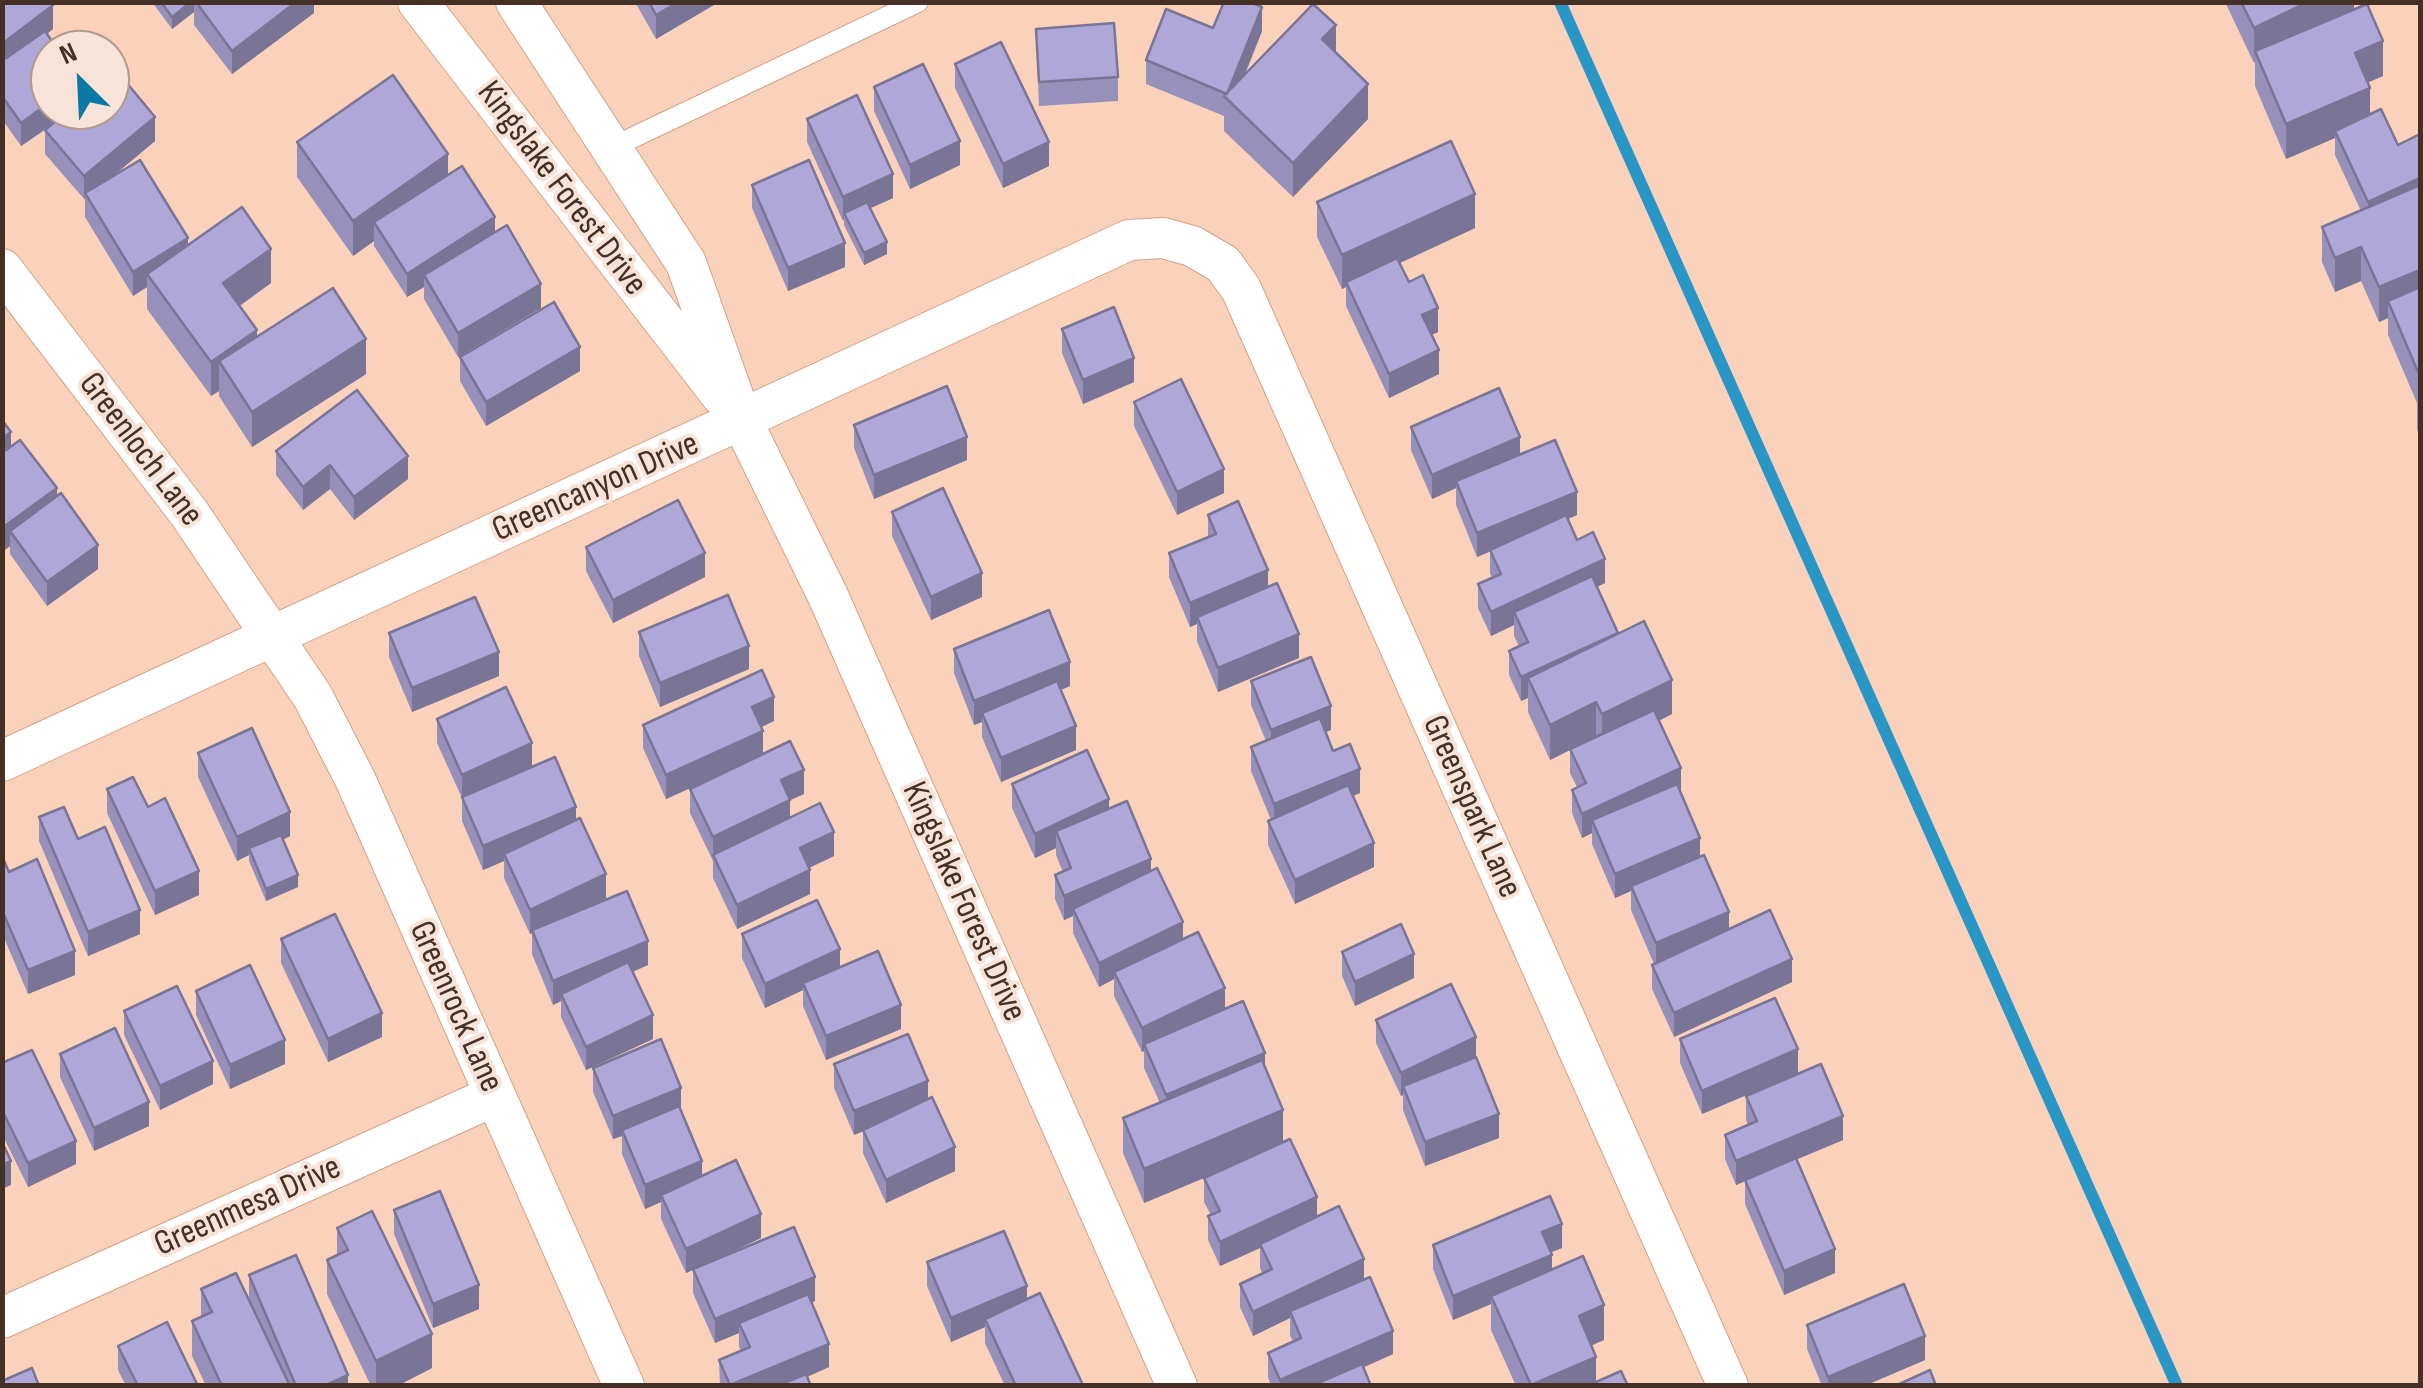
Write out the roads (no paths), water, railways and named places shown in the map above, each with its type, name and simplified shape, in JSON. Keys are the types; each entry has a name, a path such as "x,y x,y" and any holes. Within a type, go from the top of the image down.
{"street":[{"name":"Kingslake Forest Drive","path":"418,2 742,421"},
{"name":"Kingslake Forest Drive","path":"516,2 686,263 742,421 828,596 1177,1386"},
{"name":"Greencanyon Drive","path":"2,760 1128,240 1163,238 1192,246"},
{"name":"Greenspark Lane","path":"1192,246 1222,264 1241,290 1728,1386"},
{"name":"Greenloch Lane","path":"2,269 189,513 272,635"},
{"name":"Greenrock Lane","path":"272,635 313,696 356,781 624,1386"},
{"name":"Greenmesa Drive","path":"2,1318 494,1096"}],"lane":[{"path":"613,148 918,2"}],"waterway":[{"path":"1560,2 2177,1386"}]}
